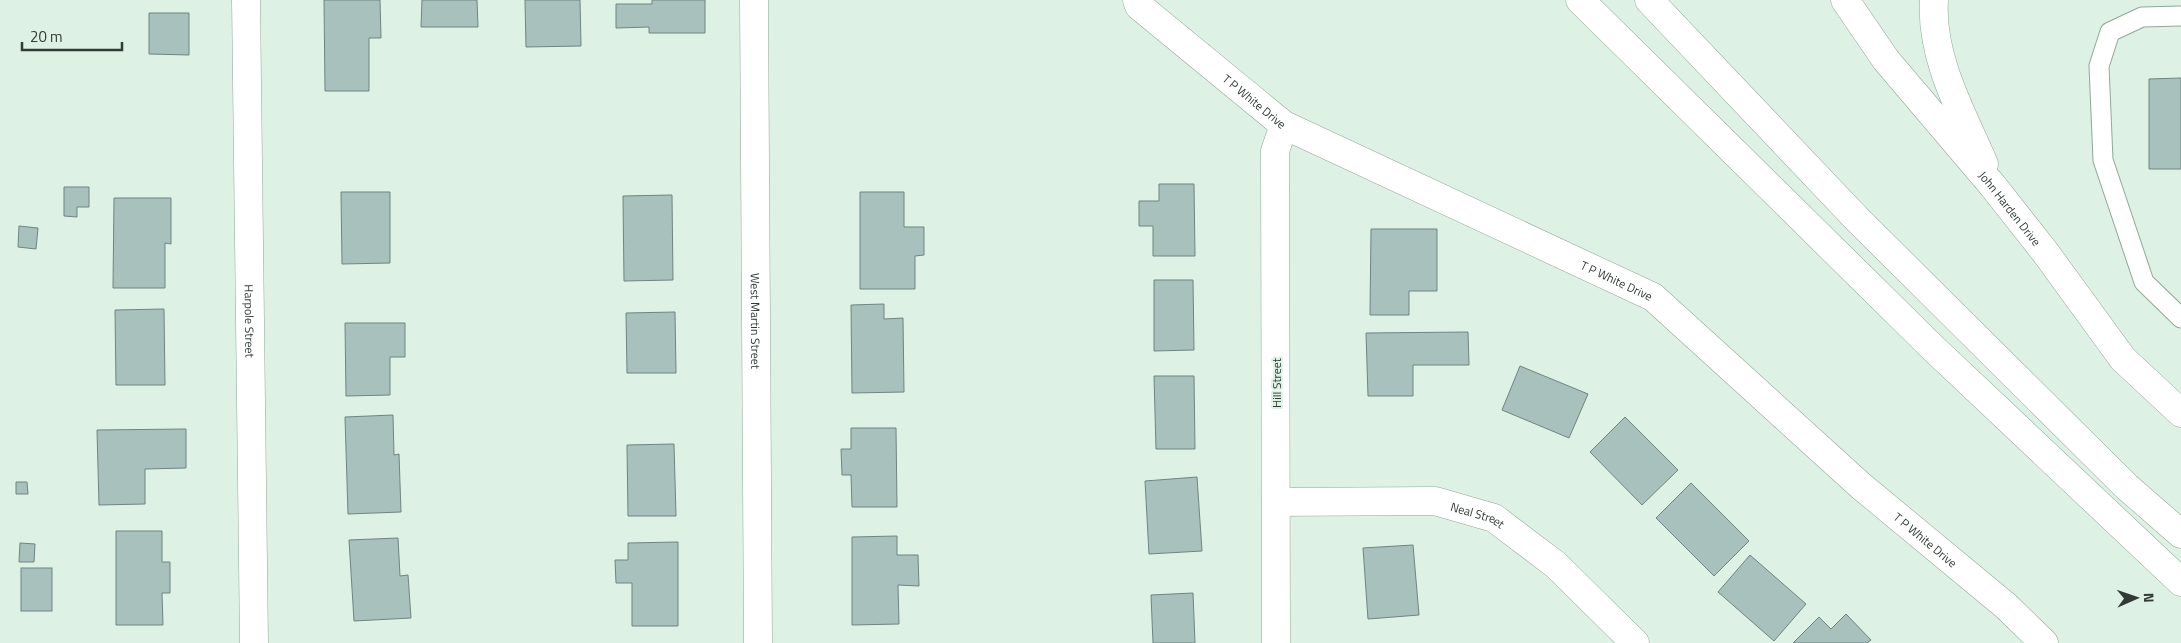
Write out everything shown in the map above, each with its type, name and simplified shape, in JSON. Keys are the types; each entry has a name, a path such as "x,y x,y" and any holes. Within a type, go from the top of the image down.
{"main road":[{"name":"Harpole Street","path":"246,0 254,643"},
{"name":"West Martin Street","path":"754,0 758,643"},
{"path":"1580,0 1933,348 2181,582"},
{"path":"1649,0 1857,219 2127,487 2181,534"},
{"name":"John Harden Drive","path":"1845,0 1886,60 1993,186 2045,252 2123,359 2181,412"},
{"path":"1934,0 1933,16 1942,66 1993,186"},
{"name":"T P White Drive","path":"1134,2 1284,125 1653,297 1861,486 2006,606 2044,643"},
{"name":"Hill Street","path":"1276,643 1276,151 1284,125"},
{"name":"Neal Street","path":"1276,502 1435,501 1494,518 1556,565 1634,643"}],"lane":[{"path":"2181,16 2142,16 2110,32 2099,66 2103,160 2144,282 2181,318"}],"building":[{"path":"324,0 380,0 381,38 369,38 369,91 325,91"},
{"path":"422,0 477,0 478,27 421,27"},
{"path":"525,0 580,0 581,46 526,47"},
{"path":"652,0 705,0 705,33 649,33 649,27 616,28 616,4 652,4"},
{"path":"149,13 189,13 189,55 149,54"},
{"path":"2181,78 2181,169 2149,169 2149,79"},
{"path":"1159,184 1194,184 1195,256 1153,256 1153,226 1139,226 1139,201 1159,201"},
{"path":"64,187 89,187 89,207 77,207 77,217 64,216"},
{"path":"341,192 390,192 390,263 342,264"},
{"path":"860,192 904,192 904,227 924,227 924,255 915,256 915,289 860,289"},
{"path":"672,195 673,280 624,281 623,196"},
{"path":"114,198 171,198 171,244 165,243 165,288 113,288"},
{"path":"19,226 38,228 36,249 18,247"},
{"path":"1371,229 1437,229 1437,291 1409,291 1409,315 1370,315"},
{"path":"1154,280 1193,280 1194,350 1154,351"},
{"path":"884,304 884,319 903,318 904,392 852,393 851,305"},
{"path":"164,309 165,385 116,385 115,310"},
{"path":"675,312 676,373 627,373 626,313"},
{"path":"345,323 405,323 405,357 390,357 390,395 346,396"},
{"path":"1468,332 1469,365 1413,365 1413,396 1368,396 1366,333"},
{"path":"1520,366 1588,394 1569,438 1502,410"},
{"path":"1154,376 1194,376 1195,449 1156,449"},
{"path":"393,415 394,455 399,454 401,512 348,514 345,417"},
{"path":"1625,417 1678,470 1642,505 1590,452"},
{"path":"851,428 896,428 897,507 852,507 851,475 842,475 841,449 851,449"},
{"path":"186,429 186,468 145,469 145,504 99,505 97,430"},
{"path":"674,444 676,516 628,516 627,445"},
{"path":"1197,477 1202,551 1149,554 1145,481"},
{"path":"16,482 27,482 28,494 16,494"},
{"path":"1691,483 1749,541 1714,576 1656,518"},
{"path":"116,531 162,531 162,562 170,562 170,593 162,593 163,625 116,625"},
{"path":"897,536 897,555 918,555 919,586 898,585 899,624 852,625 852,537"},
{"path":"398,538 400,576 408,575 411,618 354,621 349,540"},
{"path":"678,542 678,626 632,626 632,583 616,583 615,560 628,560 628,543"},
{"path":"20,543 35,544 34,562 19,562"},
{"path":"1413,545 1419,615 1368,619 1363,548"},
{"path":"1750,555 1806,604 1774,641 1718,592"},
{"path":"21,568 52,568 52,611 21,611"},
{"path":"1193,593 1195,643 1153,643 1151,595"},
{"path":"1846,614 1871,640 1867,643 1793,643 1819,617 1831,629"}]}
